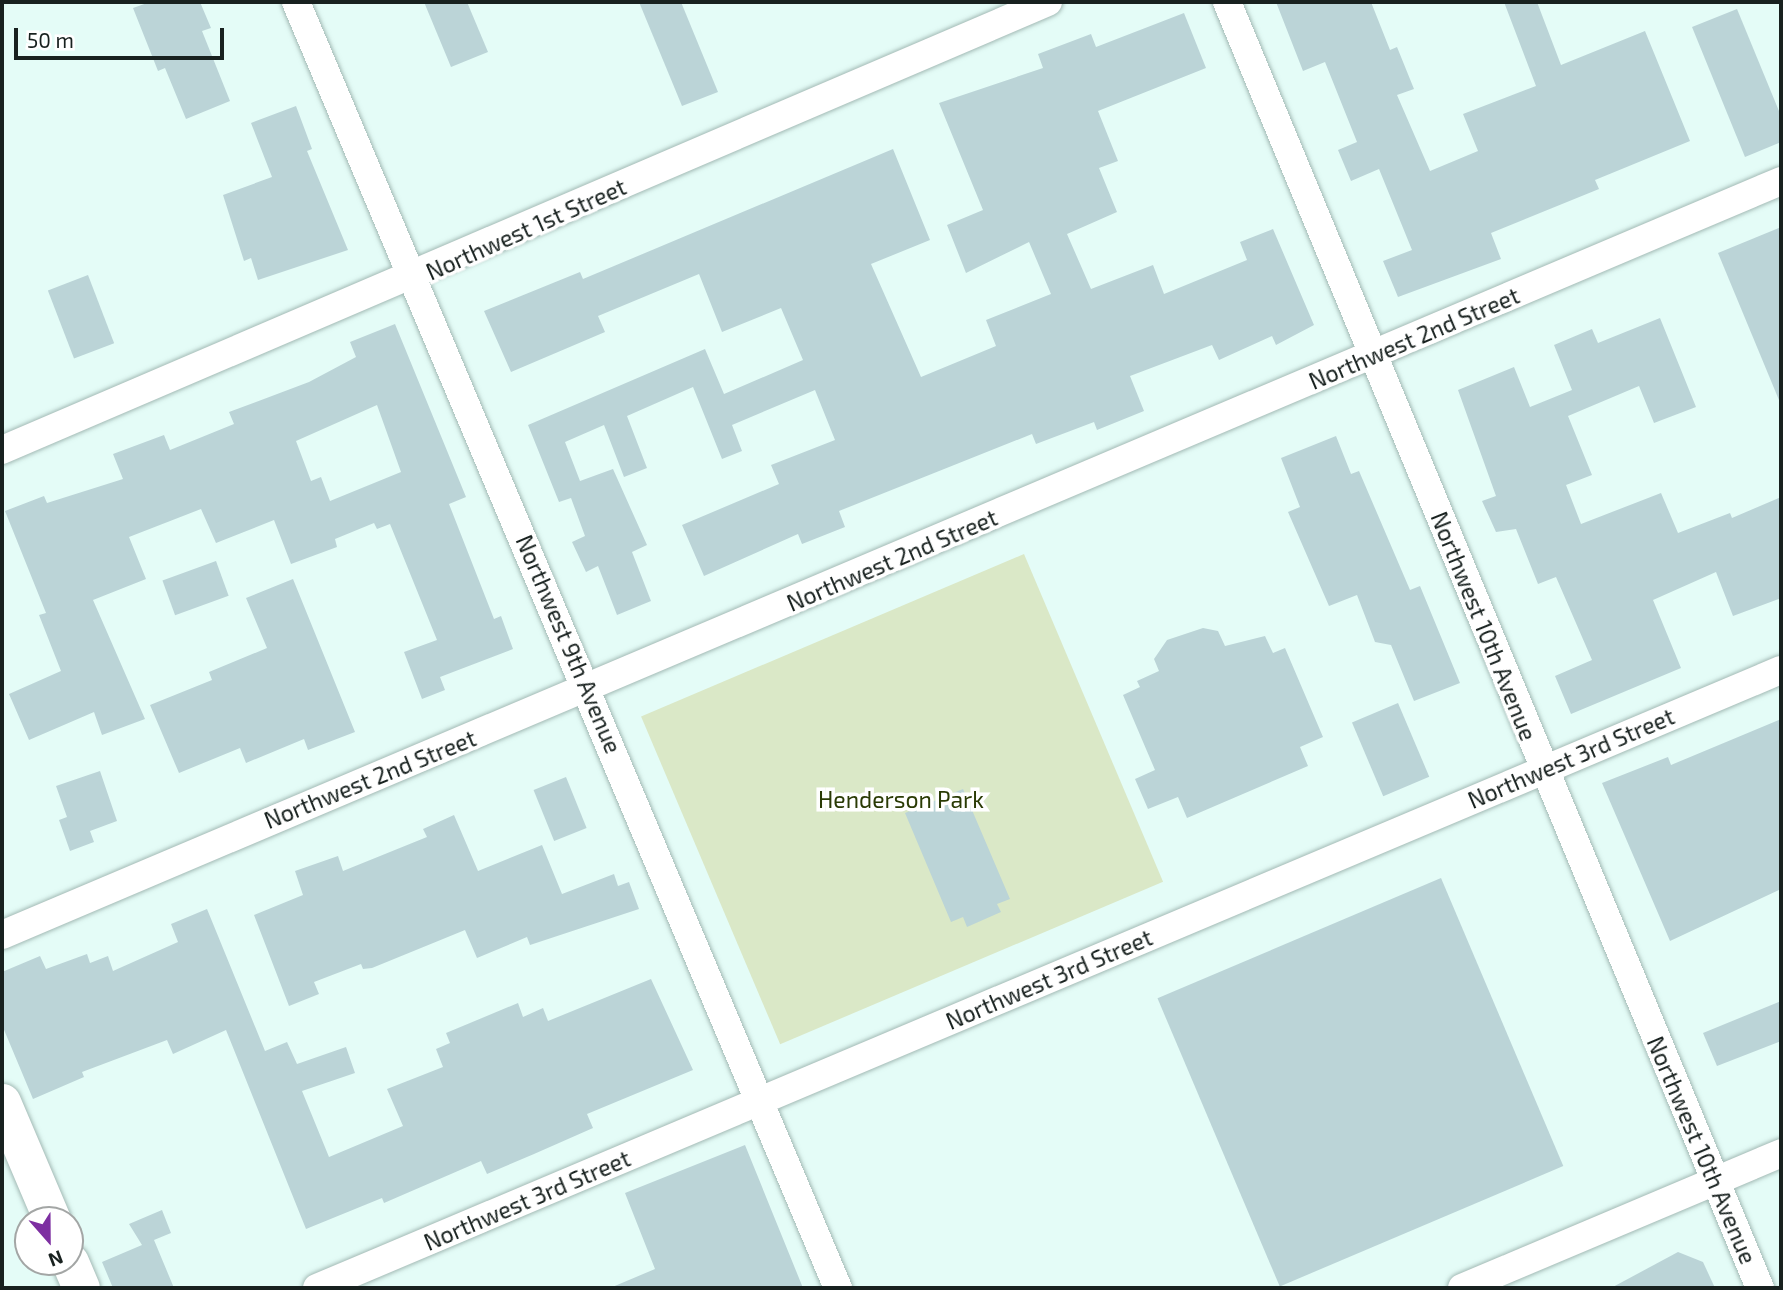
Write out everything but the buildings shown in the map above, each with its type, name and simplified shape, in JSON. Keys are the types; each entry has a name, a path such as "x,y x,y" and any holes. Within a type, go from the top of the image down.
{"main road":[{"path":"2,1102 46,1206"}],"street":[{"name":"Northwest 9th Avenue","path":"296,2 588,689 838,1288"},
{"name":"Northwest 1st Street","path":"2,450 413,278 1048,2"},
{"name":"Northwest 10th Avenue","path":"1227,2 1760,1288"},
{"name":"Northwest 2nd Street","path":"2,935 588,689 1781,181"},
{"name":"Northwest 3rd Street","path":"317,1288 1781,670"},
{"path":"1462,1288 1781,1153"}],"green space":[{"name":"Henderson Park","path":"1024,554 1163,882 780,1044 641,717"}]}
